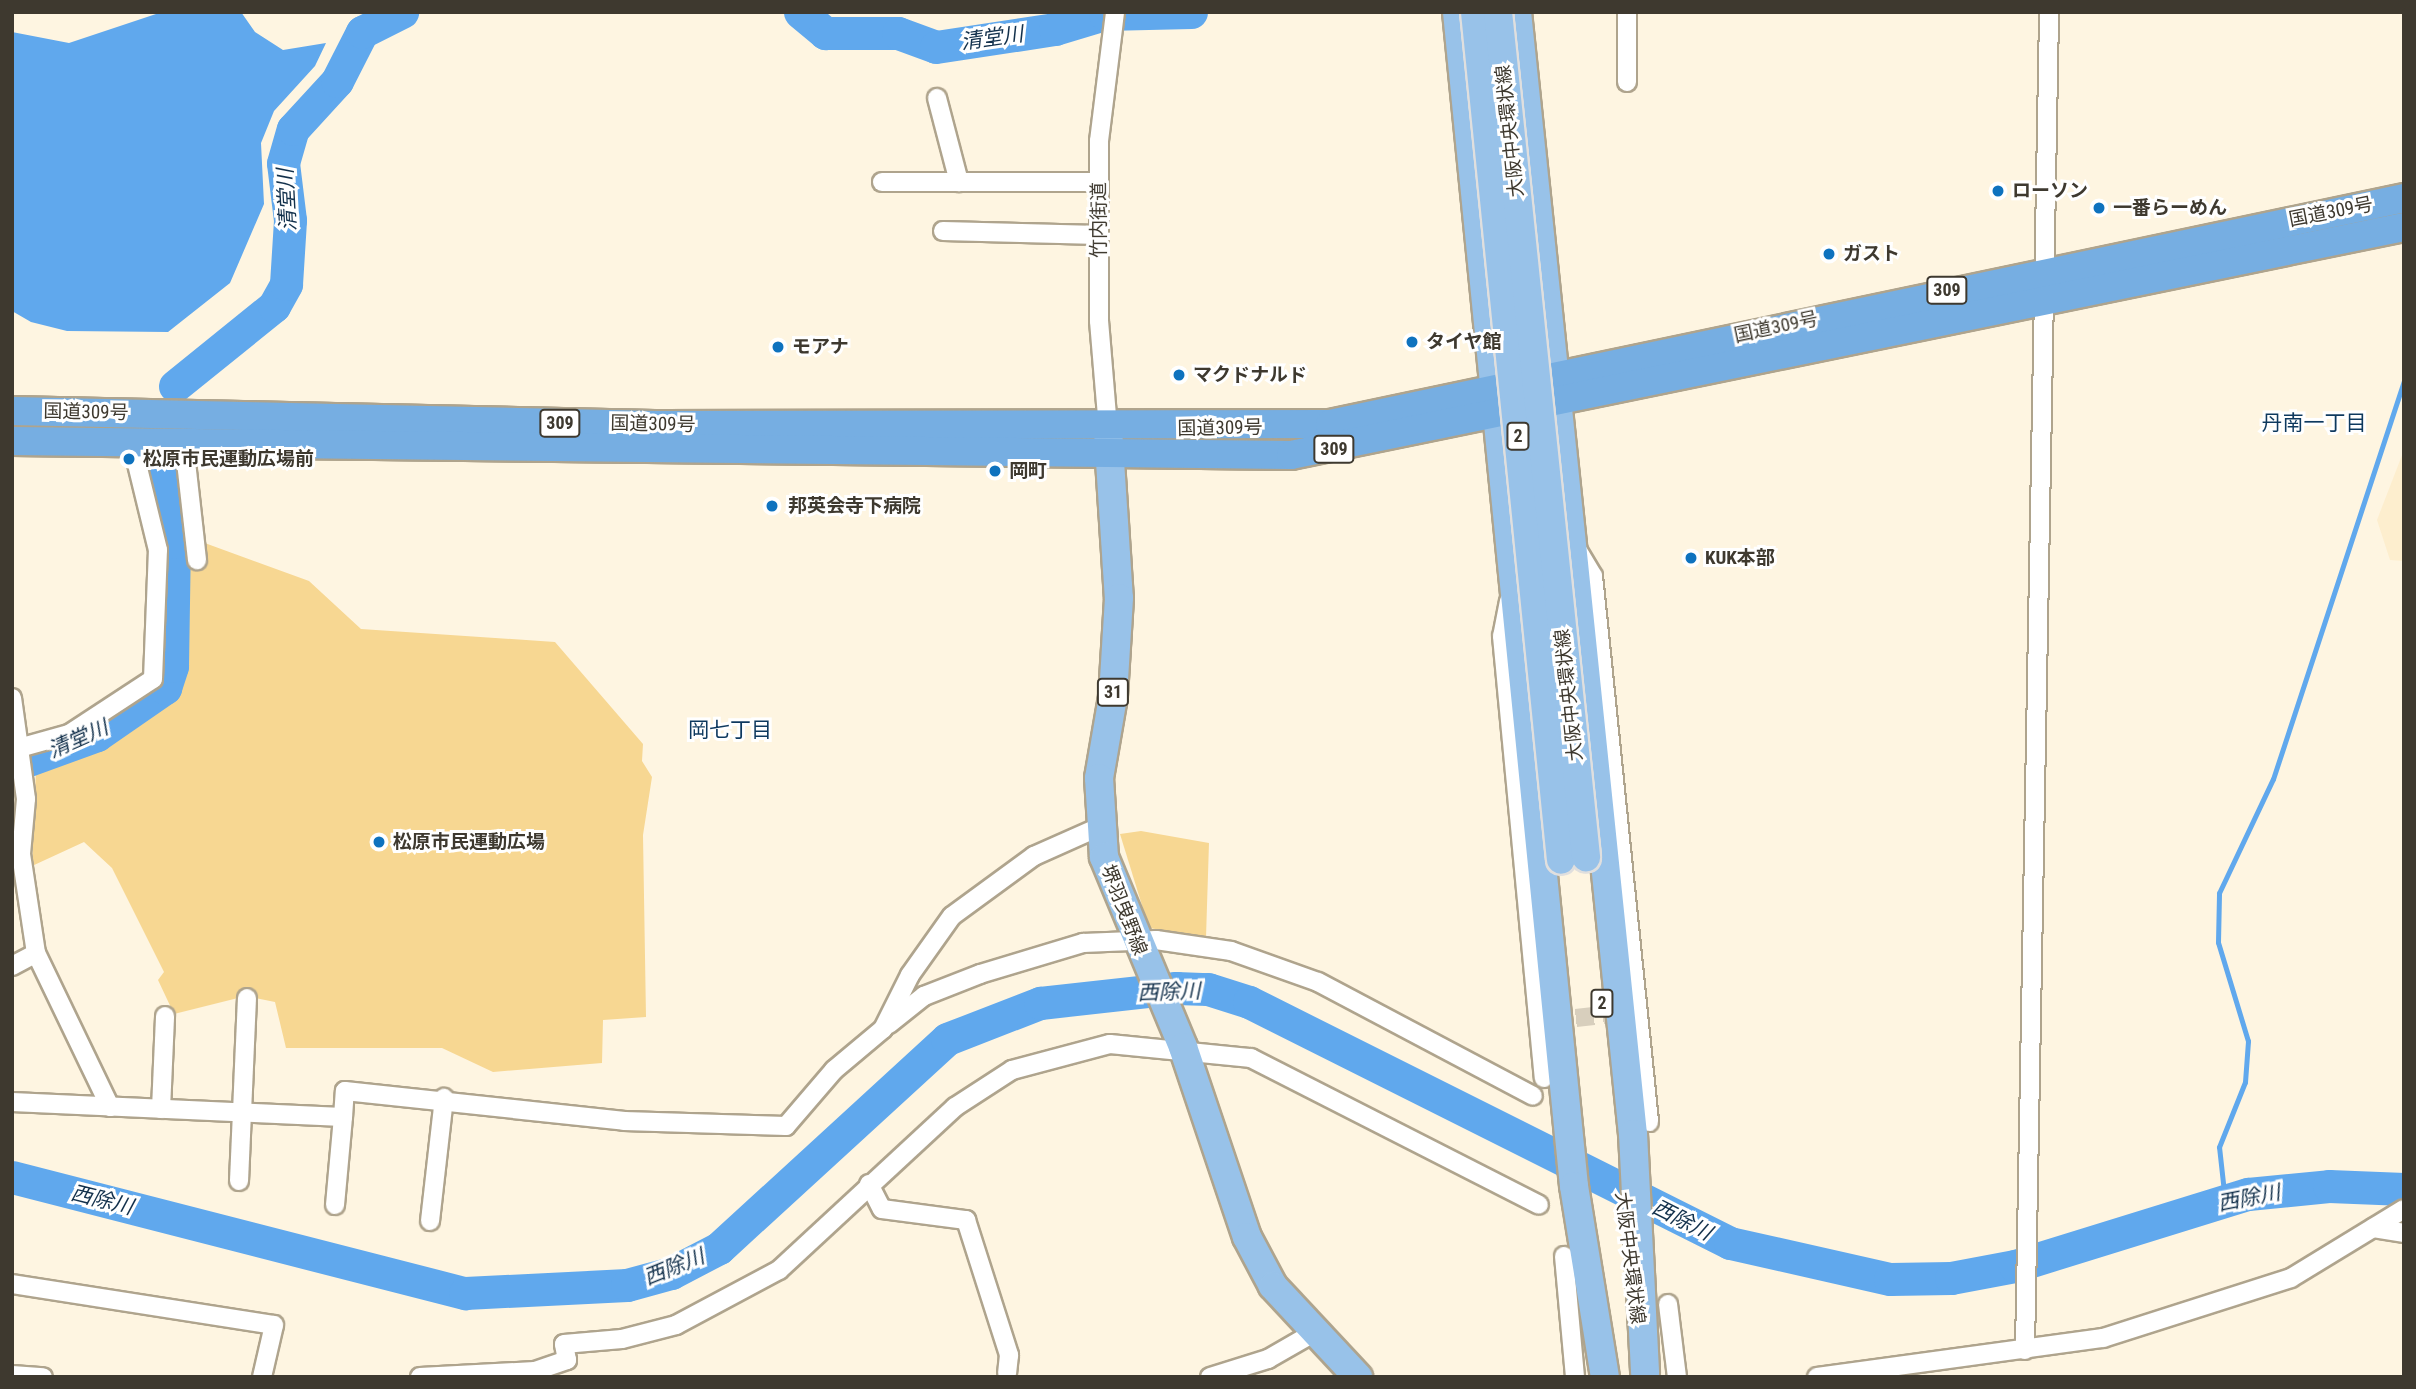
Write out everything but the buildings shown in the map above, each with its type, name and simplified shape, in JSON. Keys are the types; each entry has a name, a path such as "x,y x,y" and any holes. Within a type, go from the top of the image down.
{"highway":[{"name":"国道309号","path":"1494,402 1556,374 2044,269 2404,198"},
{"name":"国道309号","path":"12,441 184,444 1107,442 1330,424 1494,402 1558,402 2404,227"},
{"name":"国道309号","path":"12,411 1107,442"}],"main road":[{"path":"1457,12 1513,581 1605,1377"},
{"name":"大阪中央環状線","path":"1475,12 1574,859 1626,1153"},
{"name":"大阪中央環状線","path":"1498,12 1574,859 1578,1130"},
{"path":"1517,12 1556,374 1645,1375"},
{"name":"堺羽曳野線","path":"1107,442 1119,598 1099,827 1135,944 1180,1042 1247,1237 1273,1286 1358,1377"}],"street":[{"path":"1627,12 1627,82"},
{"path":"2025,1350 2049,12"},
{"name":"竹内街道","path":"1107,442 1099,182 1114,17"},
{"path":"937,98 959,182"},
{"path":"882,182 1099,182"},
{"path":"943,231 1099,235"},
{"path":"17,744 69,734 153,679 158,550 132,443"},
{"path":"184,444 197,560"},
{"path":"1571,539 1593,576 1649,1122"},
{"path":"1513,581 1502,636 1544,1078"},
{"path":"12,698 21,807 17,854 36,953 110,1107"},
{"path":"883,1029 910,975 951,916 1034,856 1099,827"},
{"path":"335,1205 345,1091 444,1098 624,1121 786,1126 834,1070 924,996 979,974 1083,943 1231,951 1318,982 1532,1096"},
{"path":"12,966 36,953"},
{"path":"239,1181 247,998"},
{"path":"161,1109 165,1016"},
{"path":"420,1377 535,1371 567,1360 564,1344 622,1339 676,1325 779,1270 955,1107 1012,1070 1110,1044 1180,1042 1251,1058 1539,1205"},
{"path":"430,1221 444,1098"},
{"path":"12,1102 343,1117"},
{"path":"869,1184 882,1209 966,1220 1009,1355 1007,1373"},
{"path":"1817,1377 2103,1338 2291,1278 2396,1214"},
{"path":"2373,1228 2404,1233"},
{"path":"1564,1256 1575,1377"},
{"path":"12,1284 274,1325 262,1377"},
{"path":"1668,1304 1677,1377"},
{"path":"1214,1376 1268,1359 1315,1332"},
{"path":"16,1375 43,1377"}],"shaded area":[{"path":"2404,450 2404,561 2390,560 2377,520"},
{"name":"松原市民運動広場","path":"202,542 309,581 361,629 555,642 643,744 642,761 652,777 643,835 646,1017 603,1020 602,1063 493,1072 442,1048 286,1048 275,1002 246,996 174,1014 158,980 164,972 112,868 84,842 32,866 36,769 100,738 167,693 181,661 182,543"},
{"path":"1141,831 1209,843 1206,937 1149,928 1120,834"}],"water":[{"path":"162,12 241,12 255,32 283,50 326,43 315,66 274,111 261,143 264,204 230,283 168,332 67,331 31,322 12,311 12,32 69,43"}],"waterway":[{"name":"清堂川","path":"175,386 274,306 286,284 290,220 283,163 293,129 337,81 362,32 402,12"},
{"name":"清堂川","path":"800,12 825,33 898,33 936,47 1055,29 1105,14 1191,12"},
{"path":"2225,1201 2219,1147 2245,1082 2248,1041 2218,942 2219,893 2273,779 2404,381"},
{"name":"清堂川","path":"12,766 97,735 165,688 172,666 174,542 160,468"},
{"name":"西除川","path":"12,1177 465,1293 627,1285 671,1273 719,1248 947,1039 1040,1003 1176,988 1208,989 1249,1002 1730,1243 1890,1279 1951,1278 2015,1266 2248,1194 2329,1186 2404,1189"}],"tunnel":[{"path":"1549,1021 1629,1012"}],"place":[{"name":"ローソン","path":"1998,191"},
{"name":"一番らーめん","path":"2099,208"},
{"name":"ガスト","path":"1829,254"},
{"name":"タイヤ館","path":"1412,342"},
{"name":"モアナ","path":"778,347"},
{"name":"マクドナルド","path":"1179,375"},
{"name":"松原市民運動広場前","path":"129,459"},
{"name":"岡町","path":"995,471"},
{"name":"邦英会寺下病院","path":"772,506"},
{"name":"KUK本部","path":"1691,558"},
{"name":"松原市民運動広場","path":"379,842"}],"district":[{"name":"丹南一丁目","path":"2314,423"},
{"name":"岡七丁目","path":"730,730"}]}
